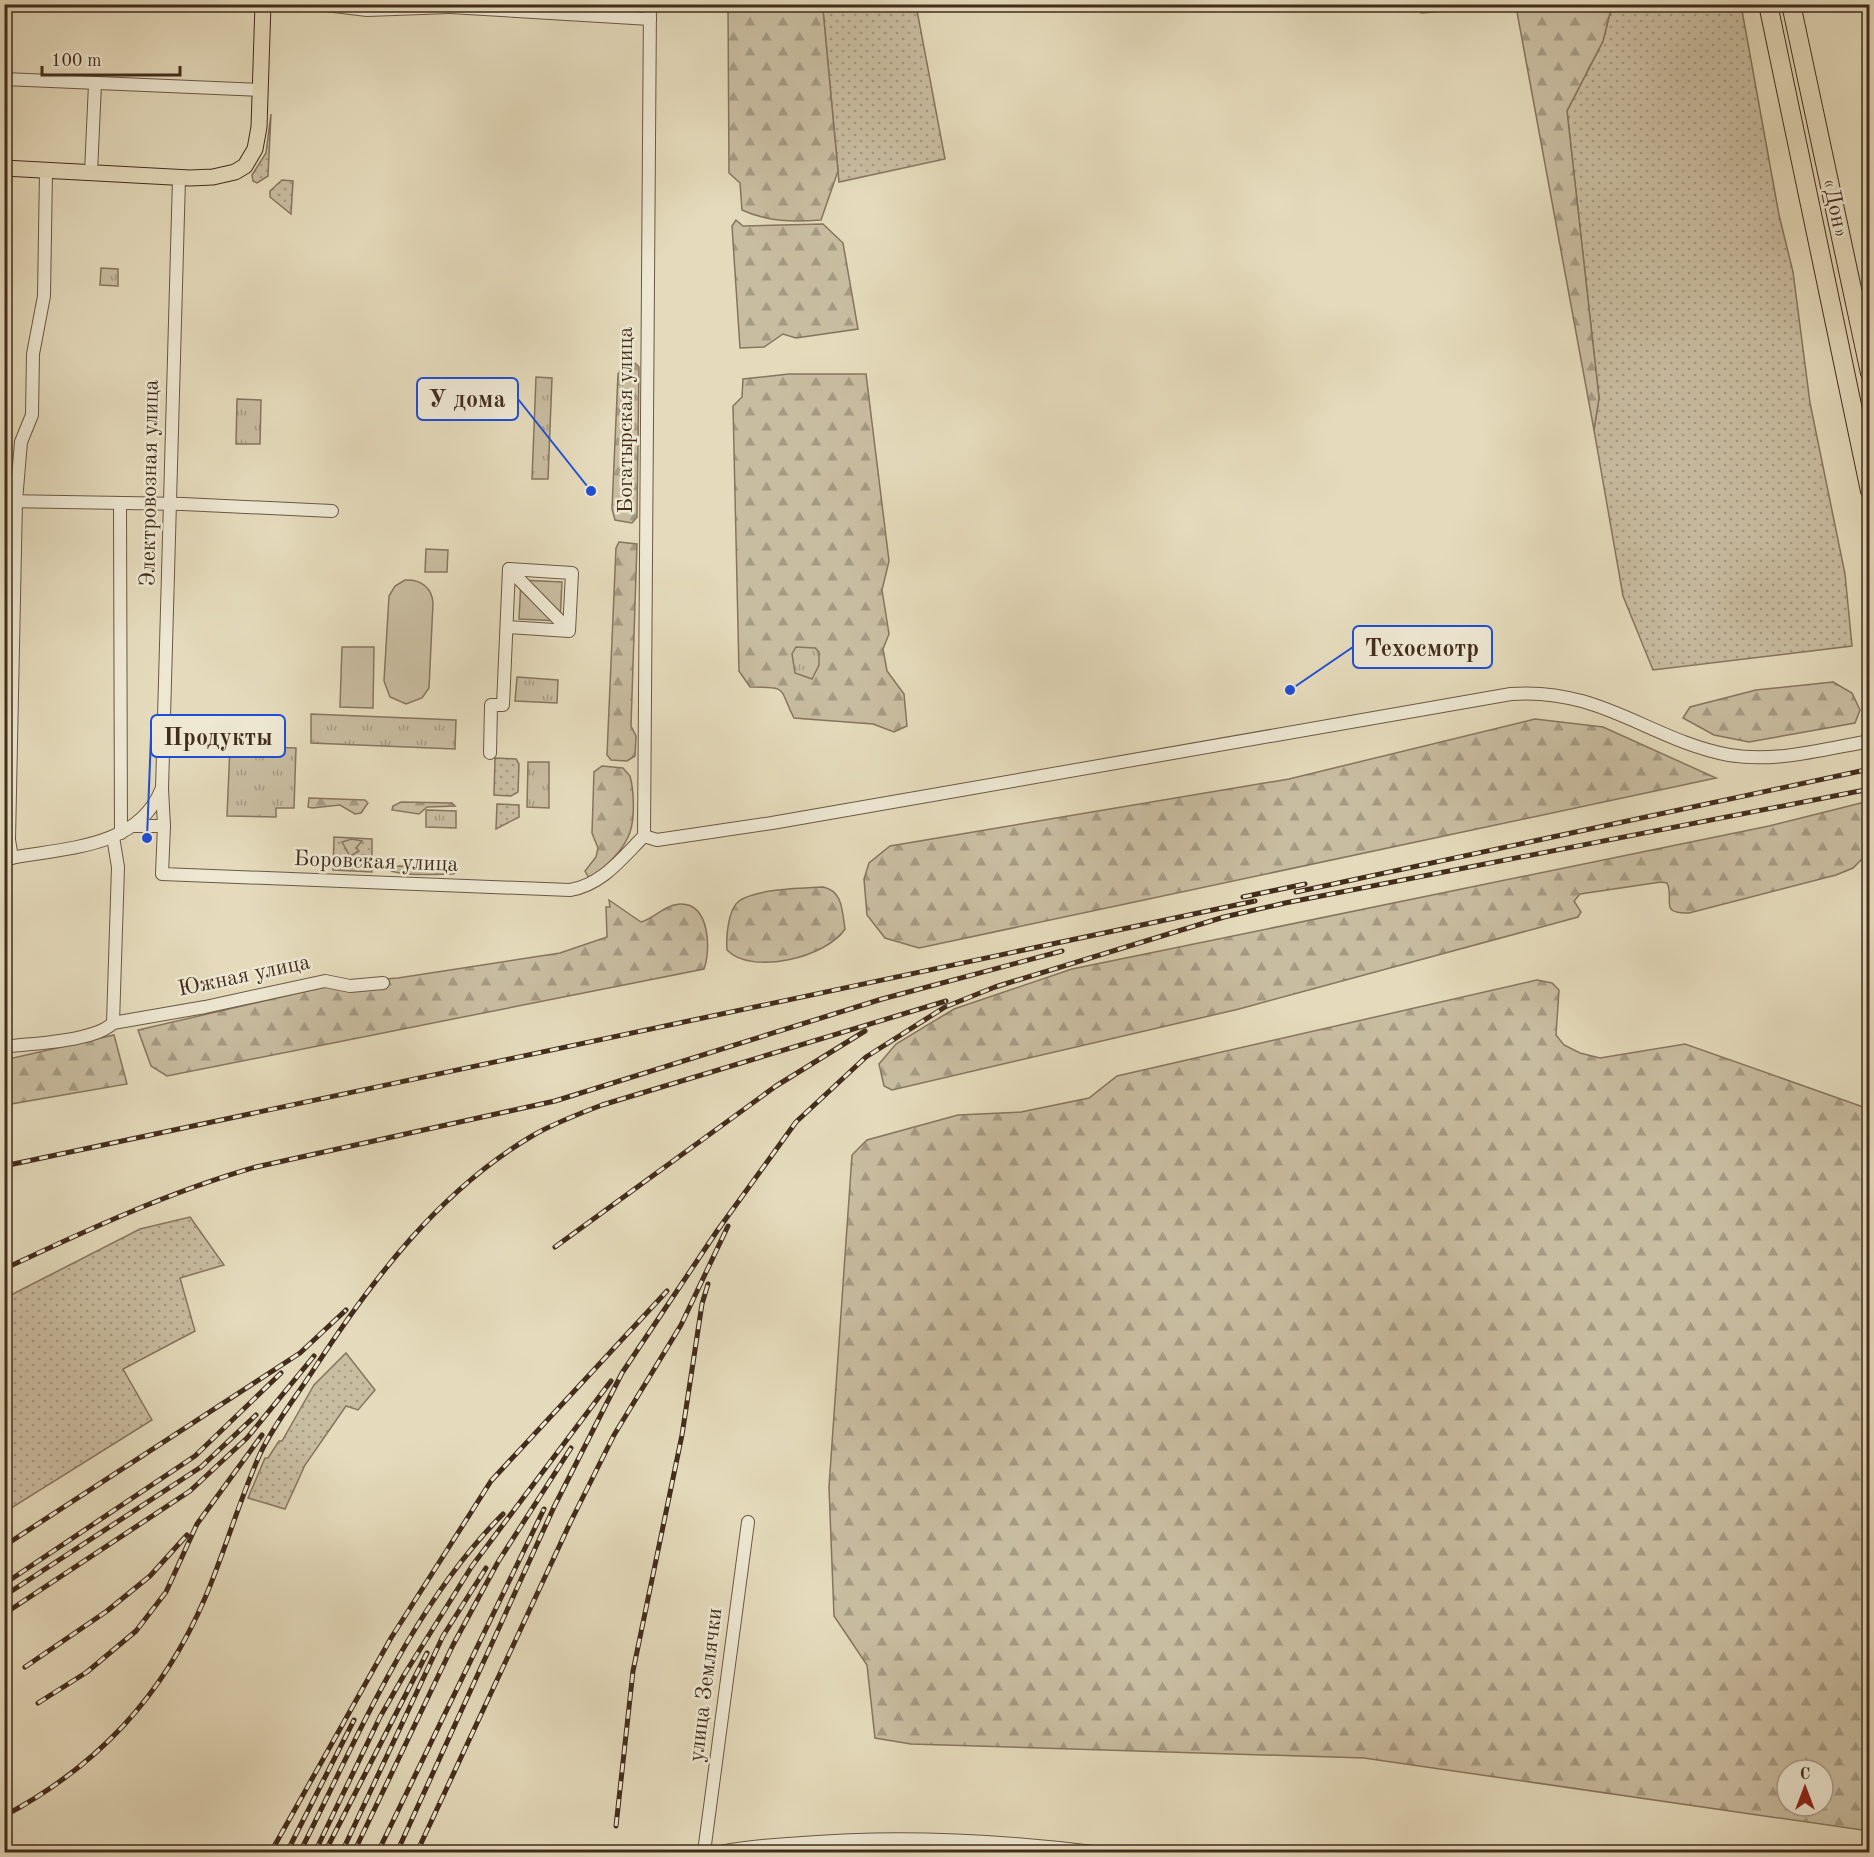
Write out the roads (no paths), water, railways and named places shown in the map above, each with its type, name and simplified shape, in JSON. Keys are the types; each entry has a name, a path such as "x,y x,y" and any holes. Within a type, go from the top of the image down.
{"highway":[{"name":"«Дон»","path":"1768,4 1869,492"},
{"name":"«Дон»","path":"1791,4 1869,373"}],"main road":[{"path":"4,168 179,178 213,177 235,172 252,155 257,142 263,4"}],"street":[{"path":"318,4 367,10 452,6 650,19"},
{"name":"Богатырская улица","path":"644,836 650,4"},
{"path":"1799,4 1803,62"},
{"path":"4,79 261,90"},
{"path":"91,172 95,84"},
{"path":"46,171 44,296 33,354 32,415 21,442 10,501 8,858 117,835 135,826 148,812 162,789"},
{"name":"Электровозная улица","path":"164,826 162,789 172,504 179,178"},
{"path":"10,501 172,504 332,511"},
{"path":"113,1023 118,867 120,503"},
{"path":"507,627 569,631 572,573 509,569"},
{"path":"490,753 491,705 503,705 509,569"},
{"path":"509,569 560,621 560,630"},
{"path":"644,836 657,840 772,823 1511,694 1536,692 1592,703 1691,743 1729,754 1789,756 1869,741"},
{"path":"135,826 164,826"},
{"name":"Боровская улица","path":"164,826 162,874 570,890 585,888 599,880 644,836"},
{"name":"Южная улица","path":"4,1047 84,1036 108,1028 113,1023 205,1007 325,981 350,986 383,982"},
{"name":"улица Землячки","path":"704,1852 748,1522"},
{"path":"721,1852 832,1840 932,1838 985,1840 1093,1852"}],"railway":[{"path":"1296,892 1870,769"},
{"path":"397,1852 554,1507 622,1373 717,1231 796,1122 866,1057 945,1007 995,987 1224,917 1285,903 1870,789"},
{"path":"1243,897 1305,884"},
{"path":"4,1166 1255,901"},
{"path":"4,1269 160,1200 256,1167 555,1101 882,999 1062,951"},
{"path":"4,1816 69,1775 98,1751 148,1697 169,1666 205,1598 252,1472 272,1432 336,1336 384,1271 437,1210 467,1183 498,1158 532,1136 602,1105 946,1001"},
{"path":"555,1247 776,1086 865,1031"},
{"path":"417,1852 571,1521 614,1435 681,1325 728,1226"},
{"path":"616,1826 633,1671 682,1435 702,1304 708,1284"},
{"path":"271,1852 391,1638 491,1481 667,1291"},
{"path":"4,1546 300,1353 346,1310"},
{"path":"4,1614 190,1491 247,1438 314,1356"},
{"path":"4,1584 195,1456 281,1373"},
{"path":"315,1852 380,1717 472,1566 611,1381"},
{"path":"4,1596 201,1467 256,1415"},
{"path":"38,1703 87,1672 136,1631 166,1592 197,1524 262,1435"},
{"path":"354,1852 453,1645 498,1562 571,1448"},
{"path":"378,1852 544,1509"},
{"path":"300,1852 365,1719 414,1631 470,1550 503,1514"},
{"path":"25,1667 107,1611 150,1576 187,1535"},
{"path":"342,1852 443,1636 486,1568"},
{"path":"325,1852 427,1653"},
{"path":"287,1852 354,1720"}],"place":[{"name":"У дома","path":"591,491"},
{"name":"Техосмотр","path":"1290,690"},
{"name":"Продукты","path":"147,838"}]}
